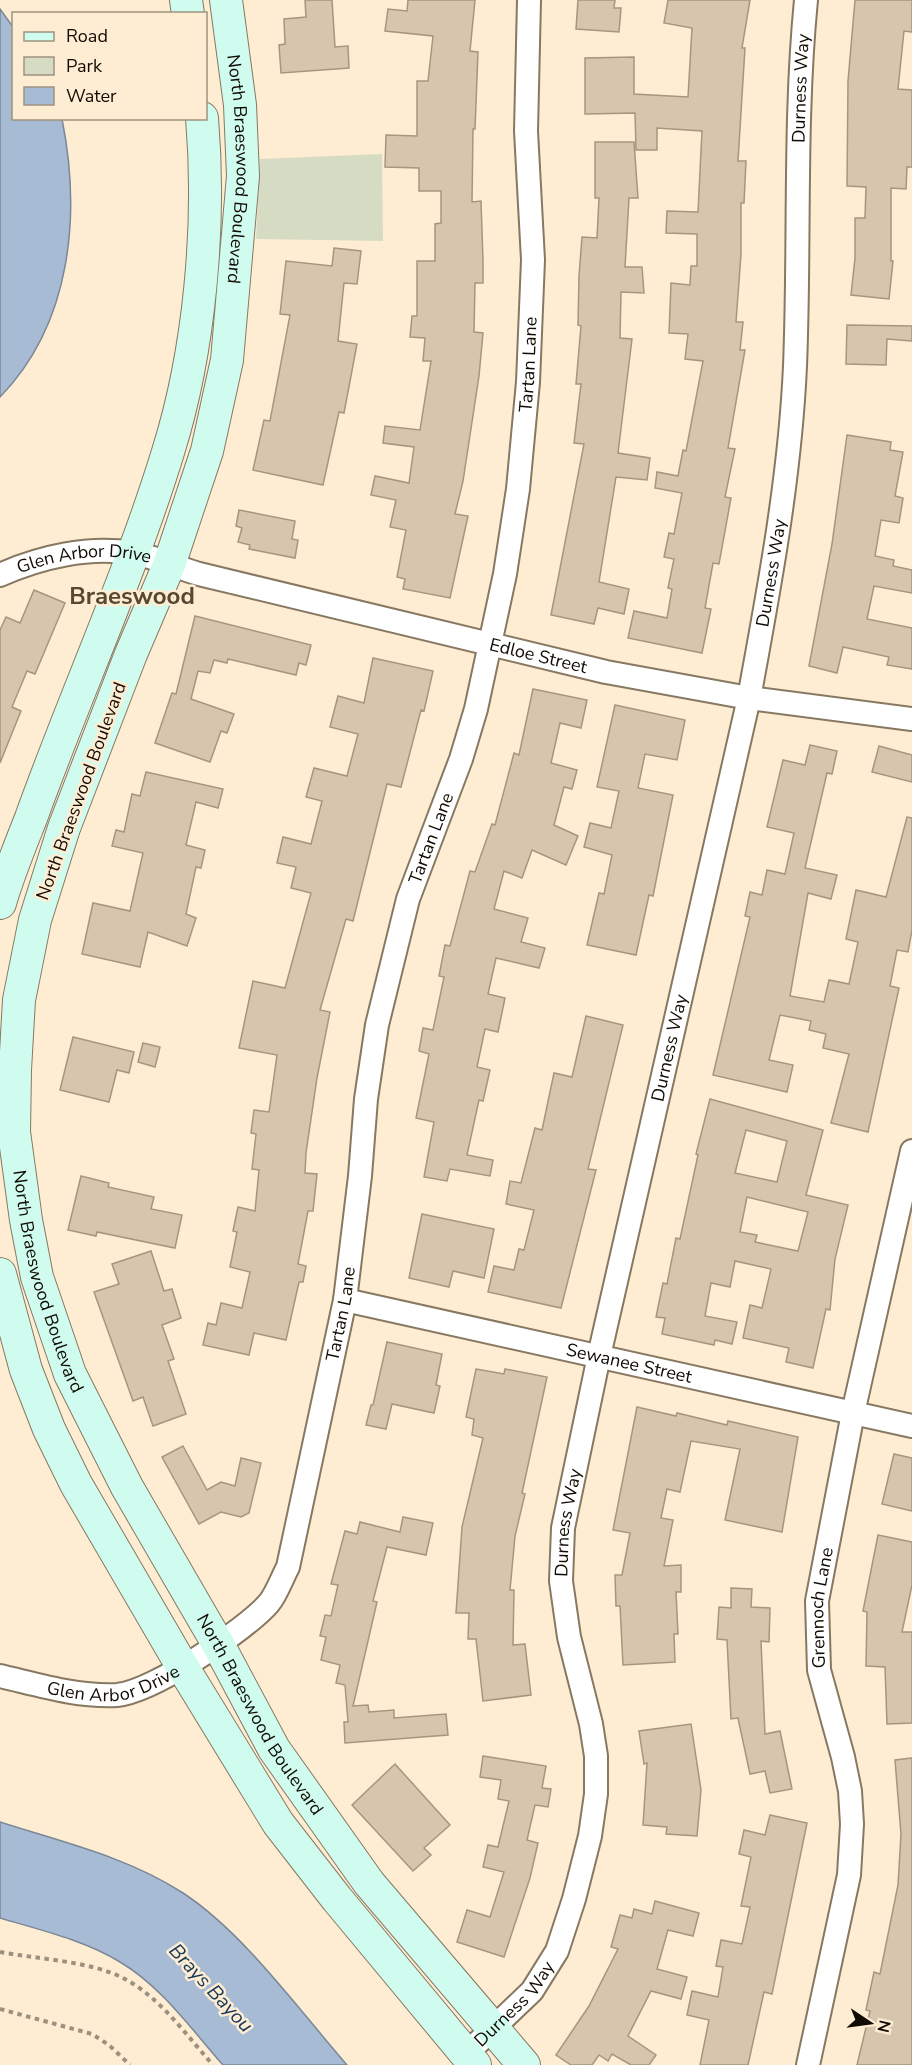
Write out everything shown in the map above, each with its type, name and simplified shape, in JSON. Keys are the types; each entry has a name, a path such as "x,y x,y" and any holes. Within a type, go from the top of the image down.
{"main road":[{"name":"North Braeswood Boulevard","path":"226,0 240,105 243,176 240,237 227,360 207,451 169,565 126,665 68,817 35,920 20,1000 7,1126 37,1277 70,1374 127,1487 218,1644 274,1749 355,1864 524,2065"},
{"name":"North Braeswood Boulevard","path":"0,903 42,785 133,553 172,438 187,369 205,234 205,158 202,120"},
{"path":"205,234 240,237"},
{"path":"0,1274 26,1370 49,1429 76,1485 182,1666 278,1823 337,1899 471,2059"}],"street":[{"name":"Tartan Lane","path":"218,1644 253,1620 271,1601 288,1567 345,1300 376,1025 408,899 461,759 476,709 505,574 518,489 528,382 533,260 526,131 529,0"},
{"name":"Durness Way","path":"471,2059 493,2028 532,1991 557,1951 574,1899 590,1836 596,1794 596,1756 591,1724 569,1637 561,1581 563,1528 599,1356 749,698 771,578 795,368 799,72 806,0"},
{"name":"Glen Arbor Drive","path":"0,575 50,558 85,552 133,553 169,565"},
{"name":"Edloe Street","path":"169,565 606,672 749,698 912,719"},
{"name":"Grennoch Lane","path":"807,2065 851,1858 850,1791 819,1670 817,1644 820,1573 853,1413 912,1152"},
{"name":"Sewanee Street","path":"345,1300 912,1426"},
{"name":"Glen Arbor Drive","path":"0,1676 63,1691 92,1695 120,1694 141,1687 218,1644"}],"path":[{"path":"0,1952 89,1968 122,1977 141,1989 162,2009 213,2065"},
{"path":"0,2009 92,2034 109,2045 130,2065"}],"green space":[{"path":"382,154 383,241 256,239 260,159"}],"water":[{"path":"0,9 12,26 12,120 62,120 68,155 70,229 65,266 56,302 43,336 24,368 0,397"},
{"name":"Brays Bayou","path":"0,1822 117,1860 162,1880 183,1893 228,1929 249,1950 347,2065 223,2065 188,2023 149,1983 120,1962 77,1942 0,1918"}],"building":[{"path":"305,0 332,0 335,47 348,46 349,68 281,73 279,45 285,44 284,19 306,17"},
{"path":"408,0 475,0 470,51 478,52 475,129 473,129 472,202 481,201 483,283 475,283 474,332 483,333 463,481 455,514 468,516 450,598 403,589 405,579 397,577 406,530 390,527 396,500 371,495 375,476 409,483 414,447 383,443 385,426 420,430 431,361 423,361 425,338 410,337 412,316 417,316 417,261 435,261 435,224 441,223 441,191 419,191 419,168 385,167 386,135 417,136 417,81 428,81 433,36 385,31 388,9 407,11"},
{"path":"578,0 615,0 614,8 621,8 619,32 576,29"},
{"path":"668,0 750,0 742,48 745,48 738,161 746,161 744,203 741,203 741,254 736,322 743,322 740,350 745,350 728,448 735,449 725,497 731,498 719,564 713,563 705,608 711,609 702,653 628,638 634,611 667,618 672,589 668,588 674,559 664,557 669,533 674,534 682,493 655,488 657,472 678,476 683,450 686,451 703,361 685,359 688,334 669,333 671,283 690,285 691,266 697,266 697,234 666,233 667,211 698,212 702,131 657,128 657,150 636,150 635,113 585,114 585,58 634,57 634,94 688,97 692,28 664,23"},
{"path":"855,0 912,0 912,32 904,31 898,89 912,90 912,167 907,167 906,189 891,188 891,261 893,261 889,299 851,295 855,258 855,218 865,218 866,187 847,186 848,81"},
{"path":"595,142 634,142 638,198 629,198 625,267 642,267 644,293 621,292 620,338 632,339 618,453 650,458 647,480 616,477 599,582 629,589 624,614 598,608 594,624 551,615 584,444 574,443 581,384 576,384 581,326 578,325 579,276 582,237 597,238 599,198 595,198"},
{"path":"334,248 361,251 357,284 344,283 338,341 357,344 344,413 339,412 323,485 253,470 264,420 270,421 290,315 280,314 286,261 332,266"},
{"path":"847,325 912,326 912,341 887,339 886,365 846,364"},
{"path":"847,435 891,442 890,450 903,452 895,496 903,498 899,523 881,520 875,556 894,560 893,566 912,570 912,593 874,586 867,619 912,628 912,669 887,665 889,657 843,647 837,673 809,666 832,544"},
{"path":"239,510 295,521 292,539 298,540 295,558 249,549 250,545 238,542 242,528 236,526"},
{"path":"34,590 65,603 35,674 27,671 12,707 21,711 0,763 0,630 6,617 20,623"},
{"path":"195,616 311,645 306,665 299,663 296,675 228,659 227,663 214,660 210,673 198,671 191,699 234,714 227,733 221,731 210,762 155,743 172,693 176,694"},
{"path":"373,658 433,671 424,711 421,710 401,787 387,784 353,921 346,919 320,1010 330,1012 306,1153 305,1173 317,1174 313,1211 308,1211 298,1264 306,1266 303,1282 299,1282 286,1340 254,1333 249,1355 203,1345 208,1323 216,1325 221,1303 242,1308 250,1272 230,1267 237,1232 233,1231 238,1207 255,1211 259,1170 252,1169 256,1134 251,1133 254,1110 269,1112 277,1055 239,1048 253,981 285,988 311,893 291,888 296,867 277,863 283,837 311,844 322,801 306,797 314,768 347,776 358,734 330,727 338,696 364,703"},
{"path":"533,689 587,700 581,728 560,723 551,763 577,770 572,789 564,787 554,825 578,836 566,865 532,850 522,878 504,871 494,909 528,918 521,942 545,948 539,968 496,958 488,994 505,998 498,1032 485,1029 477,1067 490,1070 483,1101 479,1100 467,1155 493,1160 490,1176 450,1169 447,1181 424,1177 434,1122 416,1118 429,1054 419,1051 423,1028 433,1030 444,977 439,976 445,945 450,946 470,871 475,872 492,824 495,825 514,753 519,755"},
{"path":"615,705 685,720 677,760 645,754 638,788 673,795 653,896 649,895 636,955 587,945 599,893 604,894 612,855 584,847 590,823 611,828 619,791 597,787"},
{"path":"810,745 837,751 832,774 827,773 805,868 837,875 831,899 808,893 790,996 824,1002 829,980 849,984 858,942 846,939 856,890 886,897 907,817 912,818 912,930 908,952 897,950 890,986 899,988 868,1132 831,1123 849,1054 823,1048 826,1034 809,1030 811,1021 780,1015 769,1060 793,1065 787,1092 713,1075 750,917 745,916 750,892 762,895 767,870 785,874 794,833 767,827 783,760 805,765"},
{"path":"879,746 912,755 912,782 872,772"},
{"path":"146,772 223,789 218,808 196,802 186,845 205,850 201,868 196,867 186,914 196,918 187,946 148,932 140,967 82,954 93,903 130,911 143,853 112,846 116,830 124,832 132,794 140,796"},
{"path":"586,1016 623,1025 588,1169 596,1170 561,1308 488,1292 494,1266 514,1270 519,1249 524,1250 534,1210 506,1204 510,1181 521,1183 535,1128 542,1130 554,1073 572,1077"},
{"path":"73,1037 134,1052 129,1073 117,1070 109,1102 60,1090"},
{"path":"143,1043 160,1047 155,1067 138,1062"},
{"path":"710,1099 823,1130 806,1195 848,1205 835,1259 830,1310 826,1309 813,1368 786,1362 789,1348 743,1338 750,1305 762,1308 771,1269 735,1261 730,1287 711,1283 705,1316 737,1322 732,1344 715,1340 714,1345 662,1334 665,1318 656,1317 663,1283 667,1284 676,1238 680,1239 698,1155 696,1154","holes":["746,1130 787,1141 777,1182 735,1173","747,1197 808,1212 798,1251 755,1242 757,1235 740,1232"]},
{"path":"81,1176 109,1183 108,1187 154,1197 151,1209 182,1215 175,1248 97,1232 96,1236 68,1230"},
{"path":"422,1214 494,1229 484,1278 453,1271 449,1287 409,1278"},
{"path":"151,1251 164,1291 172,1289 181,1318 162,1325 174,1359 168,1361 186,1414 153,1426 143,1397 133,1401 94,1292 119,1284 112,1264"},
{"path":"387,1342 442,1354 436,1385 440,1386 434,1413 392,1404 386,1429 366,1425 371,1405 373,1405"},
{"path":"476,1369 504,1374 505,1369 547,1377 522,1493 525,1494 515,1536 510,1590 514,1590 513,1645 525,1644 531,1695 483,1701 476,1639 468,1639 469,1613 456,1613 462,1527 483,1438 472,1435 474,1419 466,1417"},
{"path":"637,1407 676,1416 677,1413 727,1425 728,1421 798,1437 782,1532 725,1520 740,1449 691,1441 680,1492 667,1489 661,1518 673,1520 664,1566 681,1565 681,1592 676,1592 678,1634 674,1634 675,1662 623,1665 620,1606 616,1606 615,1575 622,1575 630,1533 613,1530"},
{"path":"183,1446 207,1490 221,1482 235,1486 241,1458 261,1463 249,1513 241,1517 221,1512 199,1524 162,1457"},
{"path":"894,1454 912,1458 912,1511 882,1504"},
{"path":"403,1517 433,1523 426,1555 387,1547 373,1601 377,1602 353,1706 368,1705 369,1712 394,1710 394,1718 446,1714 448,1735 345,1743 344,1722 348,1722 345,1685 336,1683 340,1665 321,1660 326,1637 320,1636 325,1615 331,1616 338,1585 331,1584 345,1531 357,1534 360,1522 400,1532"},
{"path":"878,1535 912,1542 912,1585 902,1632 912,1632 912,1723 887,1724 885,1667 866,1666 867,1612 863,1611"},
{"path":"731,1588 752,1589 751,1607 770,1608 769,1642 761,1641 765,1734 780,1731 792,1789 770,1793 765,1771 750,1774 738,1718 731,1719 727,1640 717,1639 719,1607 731,1608"},
{"path":"691,1724 701,1790 697,1836 666,1834 667,1827 643,1825 647,1763 644,1764 639,1731"},
{"path":"483,1756 546,1766 542,1788 551,1789 548,1807 535,1805 527,1840 538,1843 530,1878 504,1957 457,1942 467,1910 490,1917 504,1872 483,1867 488,1845 498,1847 509,1801 498,1799 501,1780 480,1777"},
{"path":"912,1758 912,2065 857,2065 870,2011 866,2010 874,1972 880,1974 898,1885 901,1834 895,1760"},
{"path":"395,1764 450,1825 424,1848 431,1855 413,1871 352,1805"},
{"path":"770,1815 807,1823 772,1994 764,1992 748,2065 700,2065 709,2020 687,2015 692,1991 718,1997 723,1967 716,1966 721,1940 742,1944 750,1907 741,1906 751,1857 739,1854 744,1830 765,1835"},
{"path":"655,1901 699,1913 693,1936 668,1930 657,1969 687,1977 681,1999 651,1991 628,2036 656,2055 649,2065 631,2065 612,2054 608,2061 599,2055 592,2065 571,2065 556,2055 589,2006 618,1949 611,1947 620,1915 632,1918 634,1909 652,1914"}],"district":[{"name":"Braeswood","path":"132,596"}]}
